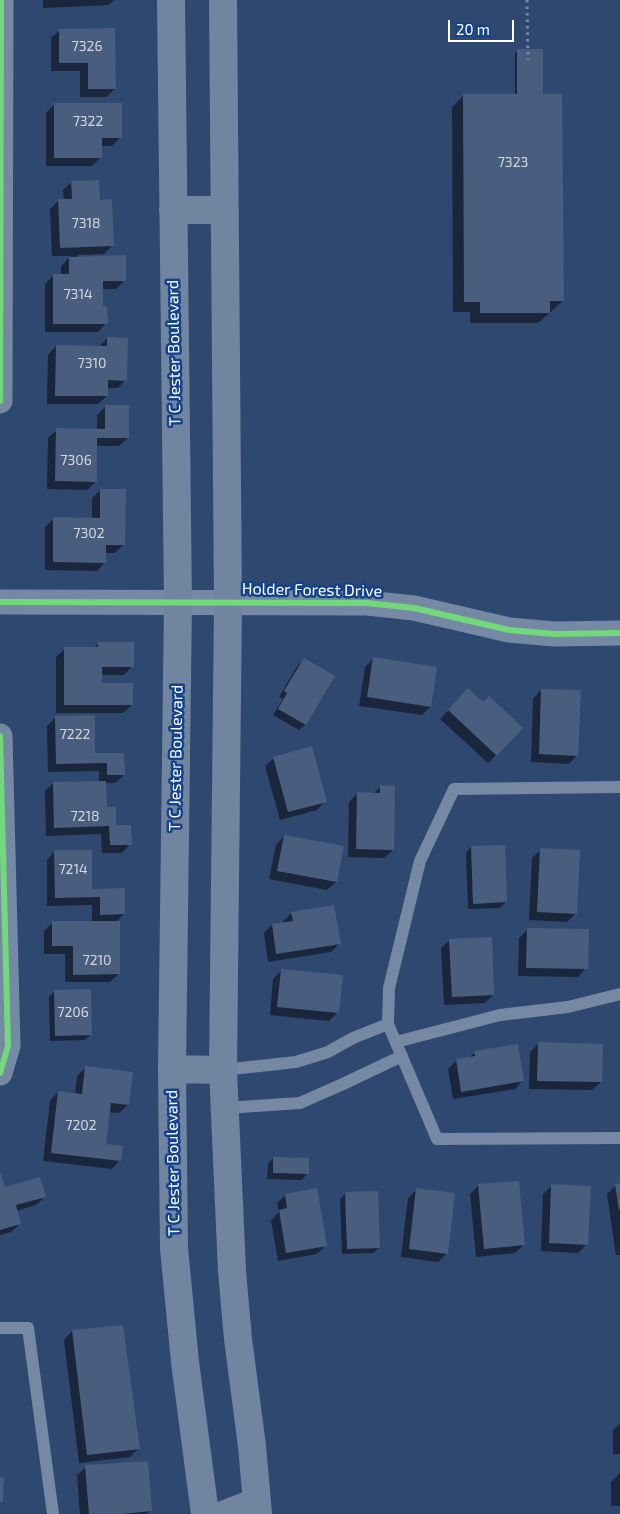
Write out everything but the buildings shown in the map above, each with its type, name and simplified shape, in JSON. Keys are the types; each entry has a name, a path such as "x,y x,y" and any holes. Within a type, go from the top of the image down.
{"main road":[{"name":"T C Jester Boulevard","path":"171,0 178,602 172,1068 174,1248 185,1362 205,1514"},
{"path":"223,0 228,602 223,1070 232,1271 252,1446 257,1508 225,1514"},
{"path":"172,210 225,210"},
{"path":"172,1068 223,1070"}],"street":[{"path":"0,401 1,0"},
{"name":"Holder Forest Drive","path":"0,602 367,603 414,608 509,630 554,634 620,633"},
{"path":"0,736 8,1046 0,1073"}],"lane":[{"path":"620,786 454,789 420,860 389,988 388,1024 437,1138 620,1138"},
{"path":"396,1042 500,1014 568,1008 620,994"},
{"path":"223,1070 296,1062 328,1052 353,1038 388,1024"},
{"path":"225,1108 300,1103 402,1056"},
{"path":"0,1328 28,1328 53,1514"}],"path":[{"path":"527,0 528,60"}],"cycle path":[{"path":"0,401 1,0"},
{"path":"0,602 367,603 414,608 509,630 554,634 620,633"},
{"path":"0,736 8,1046 0,1073"}]}
